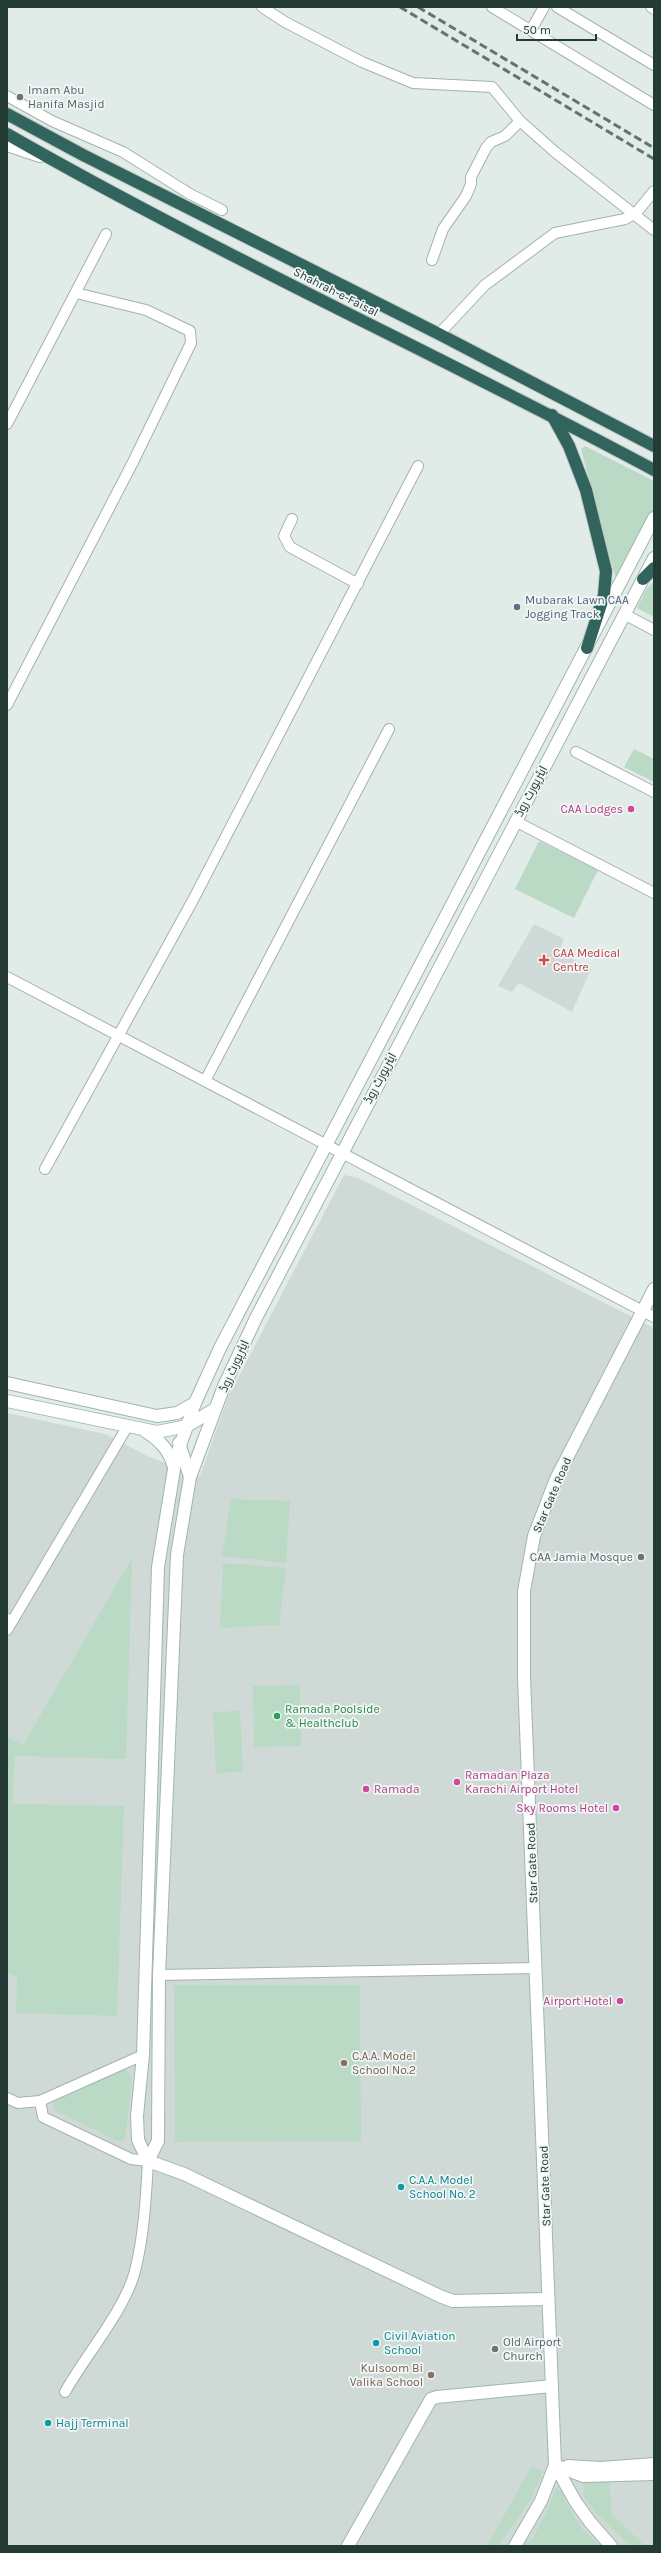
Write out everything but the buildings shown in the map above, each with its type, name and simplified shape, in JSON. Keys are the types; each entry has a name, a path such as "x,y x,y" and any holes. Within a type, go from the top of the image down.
{"highway":[{"name":"Shahrah-e-Faisal","path":"7,114 83,155 439,334 654,446"},
{"name":"Shahrah-e-Faisal","path":"7,134 56,162 283,281 552,415 654,470"},
{"path":"552,415 569,446 586,490 606,570 604,595 587,648"},
{"path":"643,579 654,568"}],"main road":[{"path":"7,145 56,162"},
{"name":"ایئرپورٹ روڈ","path":"148,2161 138,2140 136,2116 143,2055 158,1567 174,1468 187,1426 220,1348 654,518"},
{"name":"ایئرپورٹ روڈ","path":"190,1477 216,1408 256,1318 341,1153 654,558"},
{"name":"Star Gate Road","path":"555,2465 524,1677 524,1591 534,1536 556,1479 654,1289"},
{"path":"7,1383 157,1416 177,1413 196,1403"},
{"path":"7,1401 143,1430 170,1431 187,1426 216,1408"},
{"path":"157,1416 181,1446 190,1477 177,1556 159,1975 158,2141 148,2161 184,2174 453,2301 548,2299"},
{"path":"143,1430 160,1442 166,1449 174,1468"},
{"path":"151,1785 167,1786"},
{"path":"147,1909 162,1911"},
{"path":"348,2546 431,2399 552,2386"},
{"path":"555,2465 601,2468 654,2464"},
{"path":"555,2465 583,2476 654,2474"},
{"path":"515,2546 541,2501 555,2465"},
{"path":"555,2465 590,2522 611,2546"}],"street":[{"path":"262,7 285,22 362,62 413,83 492,86 520,121 615,201 636,213 654,230"},
{"path":"492,7 654,105"},
{"path":"531,30 544,7"},
{"path":"557,7 654,65"},
{"path":"7,96 52,121 123,152 190,194 222,210"},
{"path":"432,260 443,229 466,196 471,184 471,177 486,148 491,142 505,136 520,121"},
{"path":"439,334 485,285 555,233 597,226 636,213 654,191"},
{"path":"7,424 106,234"},
{"path":"7,705 133,462 192,336 190,331 146,310 76,293"},
{"path":"45,1169 200,886 418,466"},
{"path":"292,519 284,536 290,547 358,584"},
{"path":"624,614 654,630"},
{"path":"205,1081 389,729"},
{"path":"576,752 654,792"},
{"path":"515,821 654,893"},
{"path":"7,977 654,1317"},
{"path":"7,1630 10,1619 127,1427"},
{"path":"159,1975 536,1968"},
{"path":"7,2098 18,2103 40,2101 143,2055"},
{"path":"40,2101 43,2117 131,2159 148,2161 146,2193 135,2272 116,2313 65,2392"}],"shaded area":[{"name":"CAA Medical Centre","path":"534,924 564,939 559,951 591,969 572,1012 519,983 512,992 498,986"},
{"path":"344,1175 358,1178 654,1328 654,2546 7,2546 7,1413 105,1434 147,1456 200,1476 228,1397"}],"green space":[{"path":"585,446 654,481 654,510 617,583 581,449"},
{"path":"654,581 654,617 637,608 646,590"},
{"path":"634,749 654,759 654,782 624,767"},
{"path":"539,841 598,870 574,918 515,889"},
{"path":"231,1499 290,1501 286,1563 222,1556"},
{"path":"132,1558 126,1759 15,1756 12,1804 124,1806 117,2016 16,2013 17,1977 7,1972 7,1737 23,1745"},
{"path":"223,1563 286,1568 279,1625 220,1628"},
{"name":"Ramada Poolside & Healthclub","path":"300,1685 301,1746 254,1747 253,1686"},
{"path":"240,1711 243,1772 216,1773 213,1712"},
{"path":"174,1985 360,1985 361,2141 175,2142"},
{"path":"118,2068 124,2069 132,2076 125,2140 120,2142 54,2110 53,2102"},
{"path":"531,2467 543,2471 530,2501 498,2546 487,2546"},
{"path":"583,2481 609,2481 612,2514 645,2546 631,2546 596,2513 584,2497"},
{"path":"556,2488 561,2490 566,2503 582,2529 600,2546 523,2546 525,2540 531,2541 547,2511"}],"railway":[{"path":"400,7 654,159"},
{"path":"418,7 654,148"}],"place":[{"name":"Imam Abu Hanifa Masjid","path":"20,97"},
{"name":"Mubarak Lawn CAA Jogging Track","path":"517,607"},
{"name":"CAA Lodges","path":"631,809"},
{"name":"CAA Medical Centre","path":"544,960"},
{"name":"CAA Jamia Mosque","path":"641,1557"},
{"name":"Ramada Poolside & Healthclub","path":"277,1716"},
{"name":"Ramadan Plaza Karachi Airport Hotel","path":"457,1782"},
{"name":"Ramada","path":"366,1789"},
{"name":"Sky Rooms Hotel","path":"616,1808"},
{"name":"Airport Hotel","path":"620,2001"},
{"name":"C.A.A. Model School No.2","path":"344,2063"},
{"name":"C.A.A. Model School No. 2","path":"401,2187"},
{"name":"Civil Aviation School","path":"376,2343"},
{"name":"Old Airport Church","path":"495,2349"},
{"name":"Kulsoom Bi Valika School","path":"431,2375"},
{"name":"Hajj Terminal","path":"48,2423"}]}
